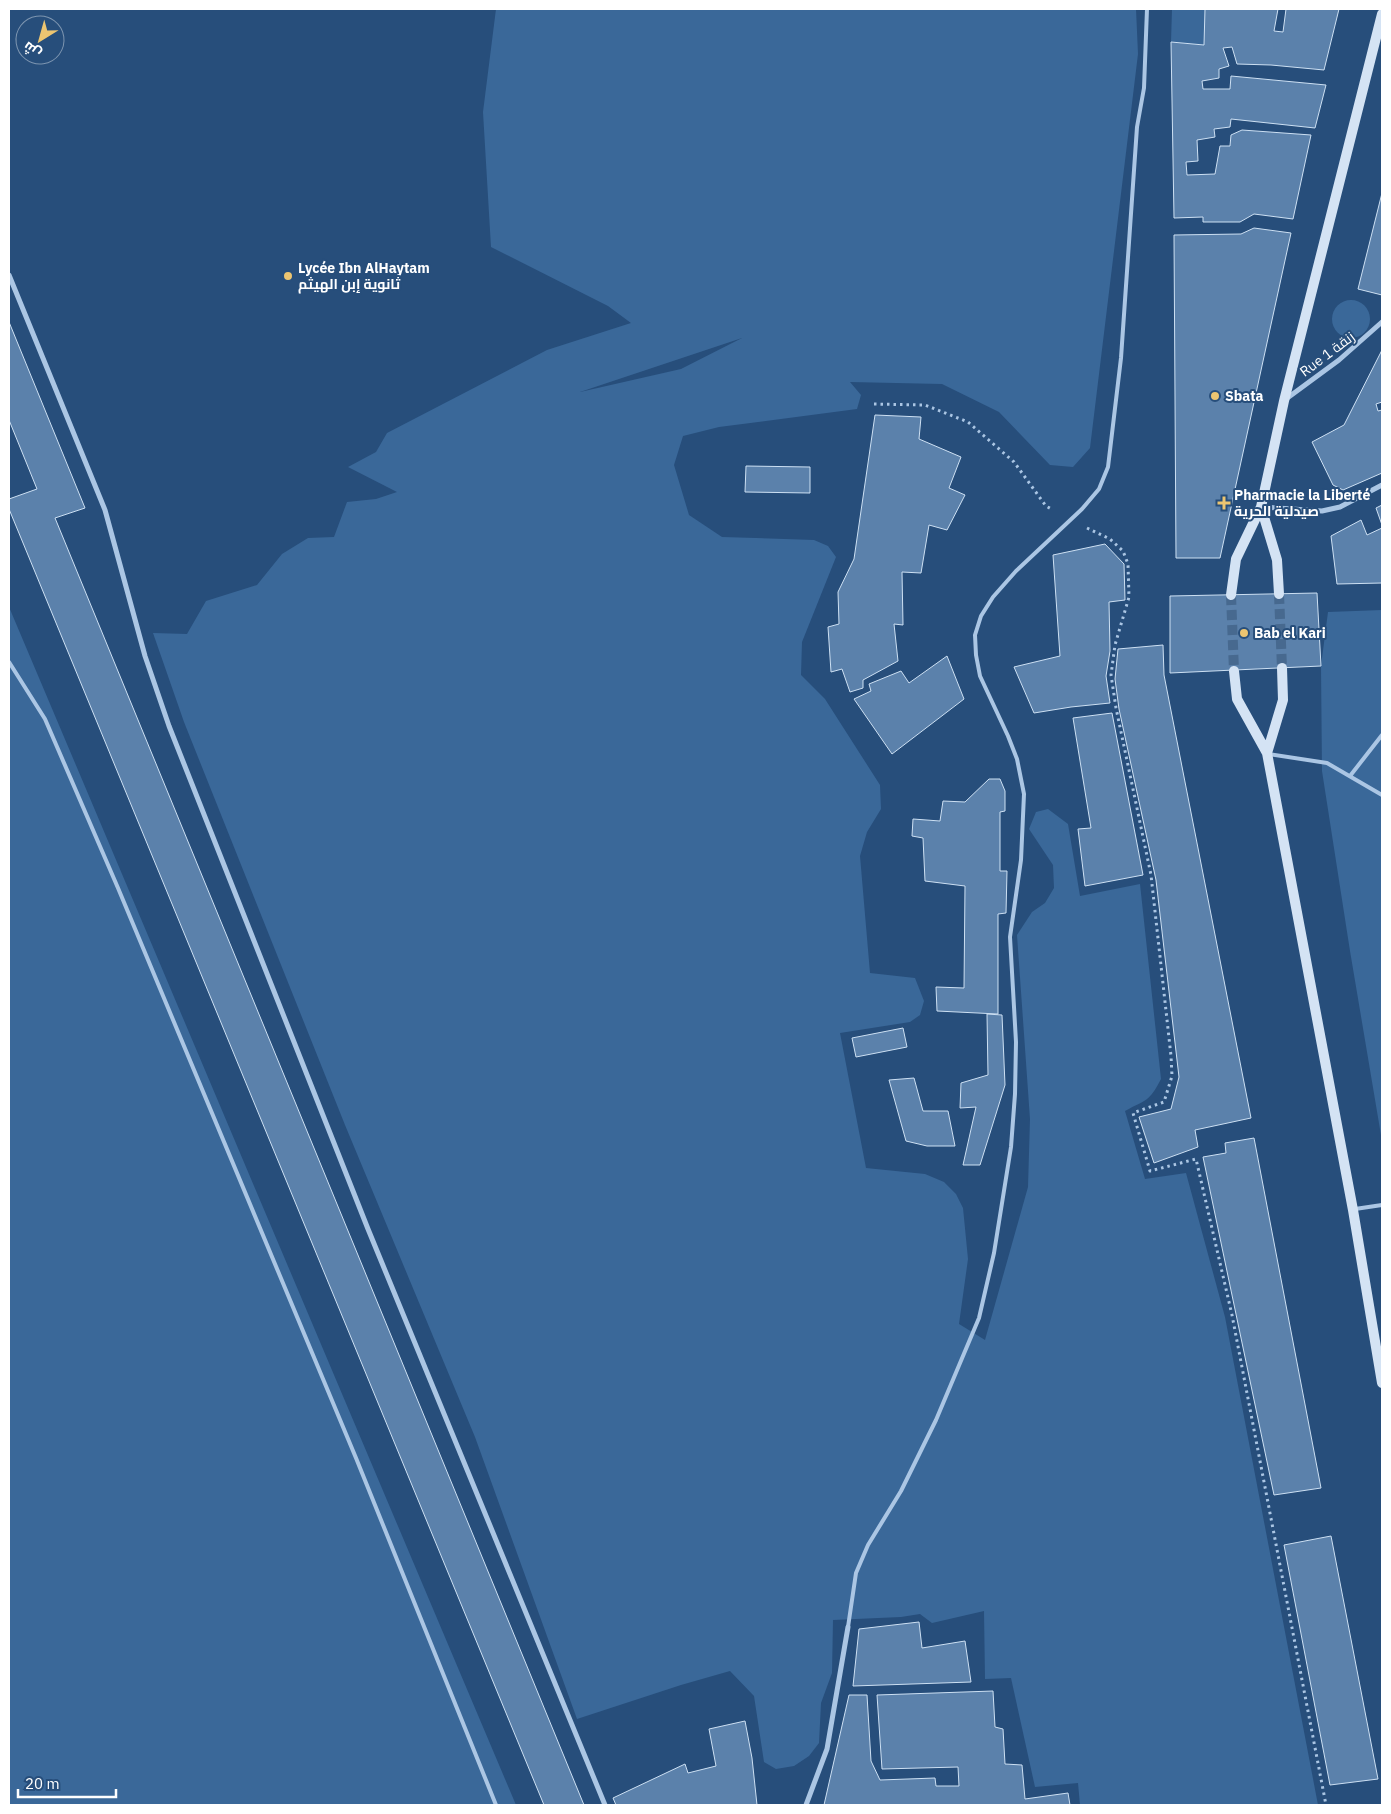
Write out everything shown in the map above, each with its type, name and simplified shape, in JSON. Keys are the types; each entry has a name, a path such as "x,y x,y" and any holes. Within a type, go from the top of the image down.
{"street":[{"path":"1232,594 1236,559 1261,507 1284,401 1382,14"},
{"path":"9,274 105,510 144,656 169,726 368,1229 605,1805"},
{"name":"Rue 1 زنقة","path":"1284,401 1339,360 1382,322"},
{"path":"1261,507 1322,511 1340,507 1382,485"},
{"path":"1261,507 1277,560 1279,594"},
{"path":"1267,753 1284,700 1282,668"},
{"path":"1234,671 1237,699 1267,753 1353,1210 1382,1383"},
{"path":"806,1805 827,1749 848,1627"}],"lane":[{"path":"848,1627 856,1572 868,1545 901,1491 936,1420 979,1318 994,1253 1011,1148 1015,1094 1016,1042 1010,937 1021,860 1024,794 1014,751 980,676 975,635 981,616 993,597 1016,571 1082,509 1099,489 1108,467 1121,358 1136,127 1144,88 1146,9"},
{"path":"9,662 45,719 118,888 352,1449 496,1805"},
{"path":"1350,776 1382,735"},
{"path":"1267,753 1327,763 1382,796"},
{"path":"1353,1210 1382,1205"}],"path":[{"path":"874,404 924,406 968,422 1014,462 1046,506 1069,520 1110,539 1122,551 1128,564 1128,604 1115,645 1111,675 1116,708 1151,875 1172,1076 1164,1102 1132,1113 1150,1171 1196,1159 1232,1315 1326,1805"}],"shaded area":[{"path":"496,9 1136,9 1138,54 1090,448 1073,467 1050,465 999,412 942,384 850,382 861,395 857,409 719,427 683,436 674,465 689,515 722,537 814,540 828,546 836,557 802,642 801,675 825,699 880,785 881,809 867,832 860,856 870,973 915,978 924,1001 920,1015 910,1022 840,1033 866,1168 925,1174 944,1182 956,1194 963,1208 968,1259 959,1324 985,1340 1028,1187 1030,1119 1017,935 1032,912 1045,903 1054,888 1053,865 1029,829 1036,812 1048,809 1068,824 1080,896 1140,884 1161,1079 1147,1099 1125,1111 1145,1179 1186,1173 1225,1317 1318,1805 1080,1805 1078,1783 1035,1787 1011,1678 985,1679 984,1611 932,1623 920,1614 901,1617 833,1620 832,1673 821,1703 819,1743 809,1756 794,1766 776,1769 764,1762 754,1696 730,1671 577,1719 475,1437 345,1125 184,722 153,633 187,634 206,601 257,585 282,554 308,538 334,537 347,502 376,499 397,492 348,467 376,452 387,433 547,350 631,323 608,306 491,247 483,112","holes":["742,338 681,369 580,392"]},
{"path":"1172,9 1205,9 1204,45 1171,42"},
{"path":"1351,300 1364,306 1370,319 1364,332 1351,338 1338,332 1332,319 1338,306"},
{"path":"9,607 516,1805 9,1805"},
{"path":"1382,610 1382,1141 1322,771 1321,666 1328,612"}],"building":[{"path":"1205,9 1278,9 1274,31 1283,32 1286,9 1339,9 1324,70 1237,64 1232,47 1223,48 1229,66 1219,69 1219,78 1202,81 1203,89 1230,89 1231,76 1326,85 1315,128 1231,119 1230,127 1214,129 1215,137 1197,140 1198,161 1186,162 1187,175 1215,174 1220,146 1230,146 1231,135 1242,130 1311,135 1293,219 1254,214 1240,222 1203,222 1203,217 1174,218 1171,42 1204,45"},
{"path":"1382,193 1382,295 1358,289"},
{"name":"Sbata","path":"1254,228 1291,233 1220,558 1176,558 1174,235 1241,234"},
{"path":"9,322 85,508 55,518 584,1805 544,1805 9,509 9,499 37,489 9,420"},
{"path":"1382,350 1382,402 1376,404 1378,411 1382,410 1382,473 1343,490 1333,485 1312,442 1344,425"},
{"path":"875,415 921,417 919,439 961,457 949,488 965,495 947,530 929,525 921,573 902,572 903,625 894,624 898,661 863,680 863,688 850,692 842,669 831,672 828,627 839,624 838,592 854,559"},
{"path":"746,466 810,467 810,493 745,492"},
{"path":"1382,505 1382,525 1376,508"},
{"path":"1361,520 1367,535 1382,528 1382,583 1337,584 1331,536"},
{"path":"1105,544 1124,564 1125,600 1109,602 1110,651 1106,676 1110,703 1034,713 1014,667 1060,656 1053,555"},
{"name":"Bab el Kari","path":"1317,593 1321,666 1170,673 1170,596"},
{"path":"1163,645 1164,675 1251,1118 1195,1130 1198,1147 1154,1163 1139,1117 1171,1109 1179,1077 1156,880 1119,709 1115,679 1118,649"},
{"path":"947,656 964,699 892,754 854,699 871,691 869,684 901,671 909,683"},
{"path":"1112,713 1143,875 1085,886 1078,829 1091,828 1073,718"},
{"path":"989,779 1000,779 1005,791 1005,811 1000,812 1000,871 1007,871 1006,913 998,914 998,1014 937,1011 936,987 964,988 965,886 925,881 923,838 912,836 913,819 940,821 943,801 965,802"},
{"path":"987,1014 1002,1015 1005,1085 980,1165 963,1165 976,1107 960,1108 961,1083 988,1075"},
{"path":"903,1028 907,1047 856,1057 852,1038"},
{"path":"914,1078 923,1111 948,1111 955,1146 927,1146 906,1141 889,1080"},
{"path":"1254,1138 1321,1488 1274,1495 1203,1157 1226,1153 1225,1143"},
{"path":"1331,1536 1378,1779 1330,1785 1284,1545"},
{"path":"919,1622 922,1648 965,1641 971,1682 853,1686 859,1629"},
{"path":"993,1691 995,1727 1003,1729 1005,1764 1022,1765 1025,1799 1068,1793 1070,1805 824,1805 849,1695 867,1695 871,1761 880,1780 935,1778 936,1786 959,1786 958,1767 882,1769 877,1695"},
{"path":"745,1721 752,1758 757,1805 616,1805 613,1798 685,1764 688,1773 716,1766 709,1729"}],"tunnel":[{"path":"1279,594 1282,668"},
{"path":"1231,595 1234,671"}],"place":[{"name":"Lycée Ibn AlHaytam ثانوية إبن الهيثم","path":"288,276"},
{"name":"Sbata","path":"1215,396"},
{"name":"Pharmacie la Liberté صيدلية الحرية","path":"1224,503"},
{"name":"Bab el Kari","path":"1244,633"}]}
